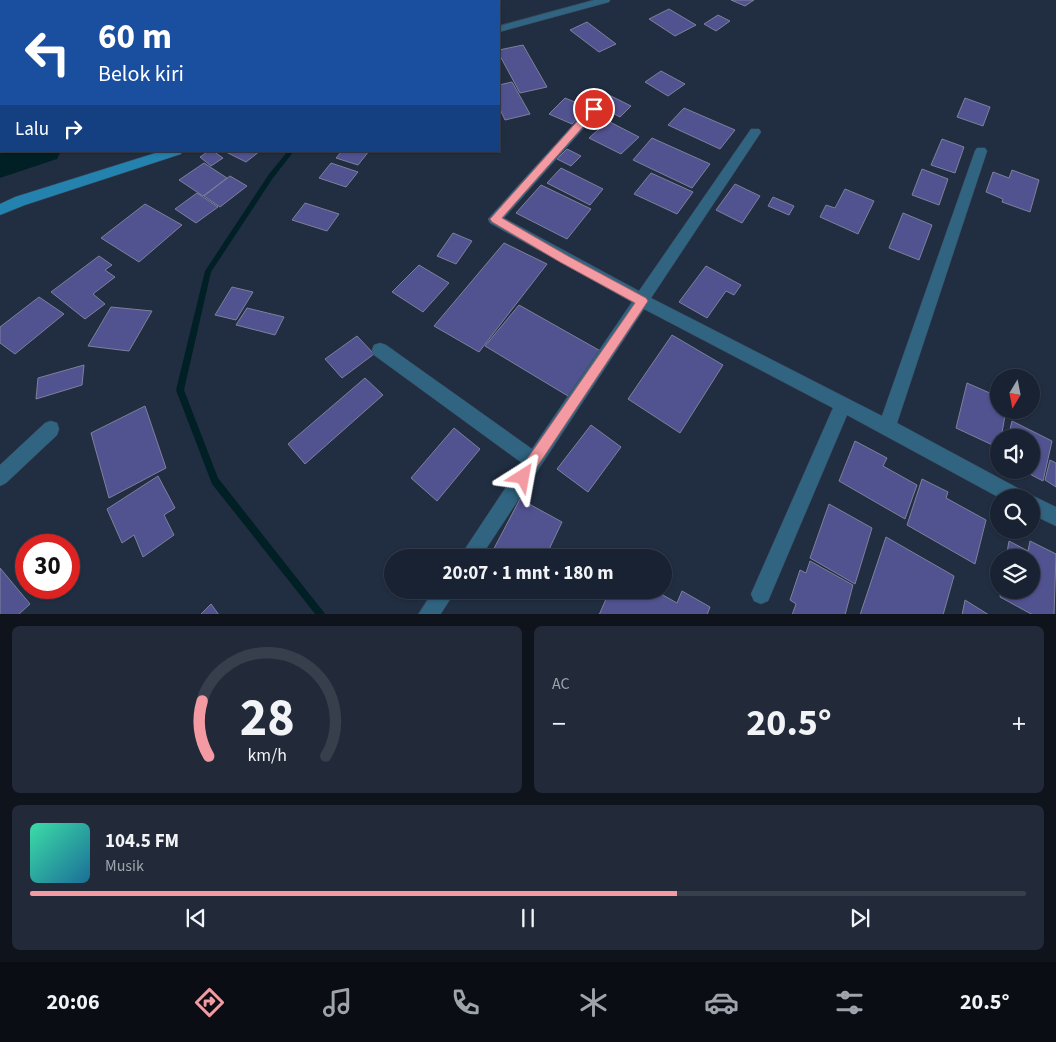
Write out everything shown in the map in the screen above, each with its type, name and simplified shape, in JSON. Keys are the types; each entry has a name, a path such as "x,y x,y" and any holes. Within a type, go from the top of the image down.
{"street":[{"path":"500,29 605,0"},
{"path":"594,109 495,219 642,301 843,404 1002,489"},
{"path":"474,549 755,132"},
{"path":"887,427 981,151"},
{"path":"0,210 38,195 174,152"},
{"path":"380,350 534,461"},
{"path":"760,594 843,404"},
{"path":"0,477 51,429"},
{"path":"1040,509 1056,517"},
{"path":"428,614 439,599"}],"building":[{"path":"731,0 754,0 745,6"},
{"path":"669,9 696,25 675,36 649,19"},
{"path":"718,15 730,21 716,31 704,24"},
{"path":"587,22 616,44 599,52 570,30"},
{"path":"523,45 547,87 520,93 500,56 500,50"},
{"path":"661,71 685,84 668,96 645,82"},
{"path":"512,82 530,114 505,120 500,109 500,85"},
{"path":"607,94 631,106 620,117 595,104"},
{"path":"565,98 587,107 572,124 549,114"},
{"path":"965,98 990,107 983,126 957,117"},
{"path":"684,108 735,130 720,149 668,125"},
{"path":"608,121 639,137 621,154 589,138"},
{"path":"652,138 710,164 692,188 633,160"},
{"path":"942,139 964,147 955,173 931,165"},
{"path":"567,149 581,156 571,166 557,159"},
{"path":"208,152 214,152 223,158 211,166 200,157"},
{"path":"226,152 259,152 246,162"},
{"path":"341,152 368,152 358,165 336,158"},
{"path":"204,163 227,178 203,196 179,180"},
{"path":"331,163 358,172 346,187 319,178"},
{"path":"561,168 603,189 590,205 547,183"},
{"path":"922,169 948,179 939,205 912,195"},
{"path":"1012,170 1039,180 1030,212 1002,202 1003,199 986,192 993,172 1009,178"},
{"path":"651,173 693,192 677,214 634,194"},
{"path":"230,176 247,186 220,207 204,196"},
{"path":"735,184 760,196 742,223 716,210"},
{"path":"541,185 591,209 567,239 516,213"},
{"path":"845,189 874,201 858,234 820,217 826,205 835,208"},
{"path":"197,193 218,207 196,223 175,209"},
{"path":"773,197 794,206 789,215 768,206"},
{"path":"305,203 339,214 327,231 292,220"},
{"path":"145,204 182,225 139,262 101,238"},
{"path":"903,213 932,225 919,260 889,248"},
{"path":"453,233 472,241 456,264 437,256"},
{"path":"504,243 547,264 479,352 434,326"},
{"path":"99,256 112,265 105,270 115,277 93,294 105,304 85,319 51,292"},
{"path":"419,265 449,283 423,312 392,292"},
{"path":"706,266 741,285 734,295 726,291 707,318 679,302"},
{"path":"232,287 253,292 236,320 215,315"},
{"path":"39,297 64,314 15,354 0,343 0,327"},
{"path":"519,305 604,353 573,399 485,346"},
{"path":"111,307 152,311 129,351 88,346"},
{"path":"247,308 284,317 275,335 236,325"},
{"path":"672,335 723,365 680,433 628,399"},
{"path":"357,336 374,354 342,378 325,359"},
{"path":"84,365 82,385 36,399 38,378"},
{"path":"365,378 383,395 305,464 288,444"},
{"path":"967,383 990,393 990,419 1004,419 1003,429 990,429 990,444 956,428"},
{"path":"145,406 166,468 109,498 91,433"},
{"path":"1012,421 1028,429 1010,429"},
{"path":"591,425 621,447 588,492 557,469"},
{"path":"454,428 480,449 437,501 411,478"},
{"path":"1040,435 1052,441 1043,481 1039,479"},
{"path":"855,441 887,458 883,466 917,485 905,519 839,481"},
{"path":"1050,460 1056,463 1056,487 1045,480"},
{"path":"158,476 175,508 164,515 174,535 143,557 134,535 122,543 107,509"},
{"path":"922,479 948,492 946,498 986,520 975,564 907,525"},
{"path":"520,499 562,522 549,549 494,549"},
{"path":"829,504 872,528 855,584 810,558"},
{"path":"886,537 954,576 943,614 860,614"},
{"path":"1009,541 1024,549 1008,549"},
{"path":"1030,541 1056,554 1054,614 1031,614 1004,599 1040,599 1040,549 1028,549"},
{"path":"810,561 853,585 845,614 792,614 796,604 790,600 800,570 806,573"},
{"path":"0,568 15,586 15,599 26,599 30,604 19,614 0,614"},
{"path":"682,591 710,607 707,614 599,614 606,599 670,599 677,603"},
{"path":"965,600 987,614 962,614"},
{"path":"211,604 218,614 201,614"}],"waterway":[{"path":"0,166 42,152"},
{"path":"290,152 271,176 208,271 180,390 215,481 321,614"}],"route":[{"path":"523,477 642,301 495,219 594,109"}]}
